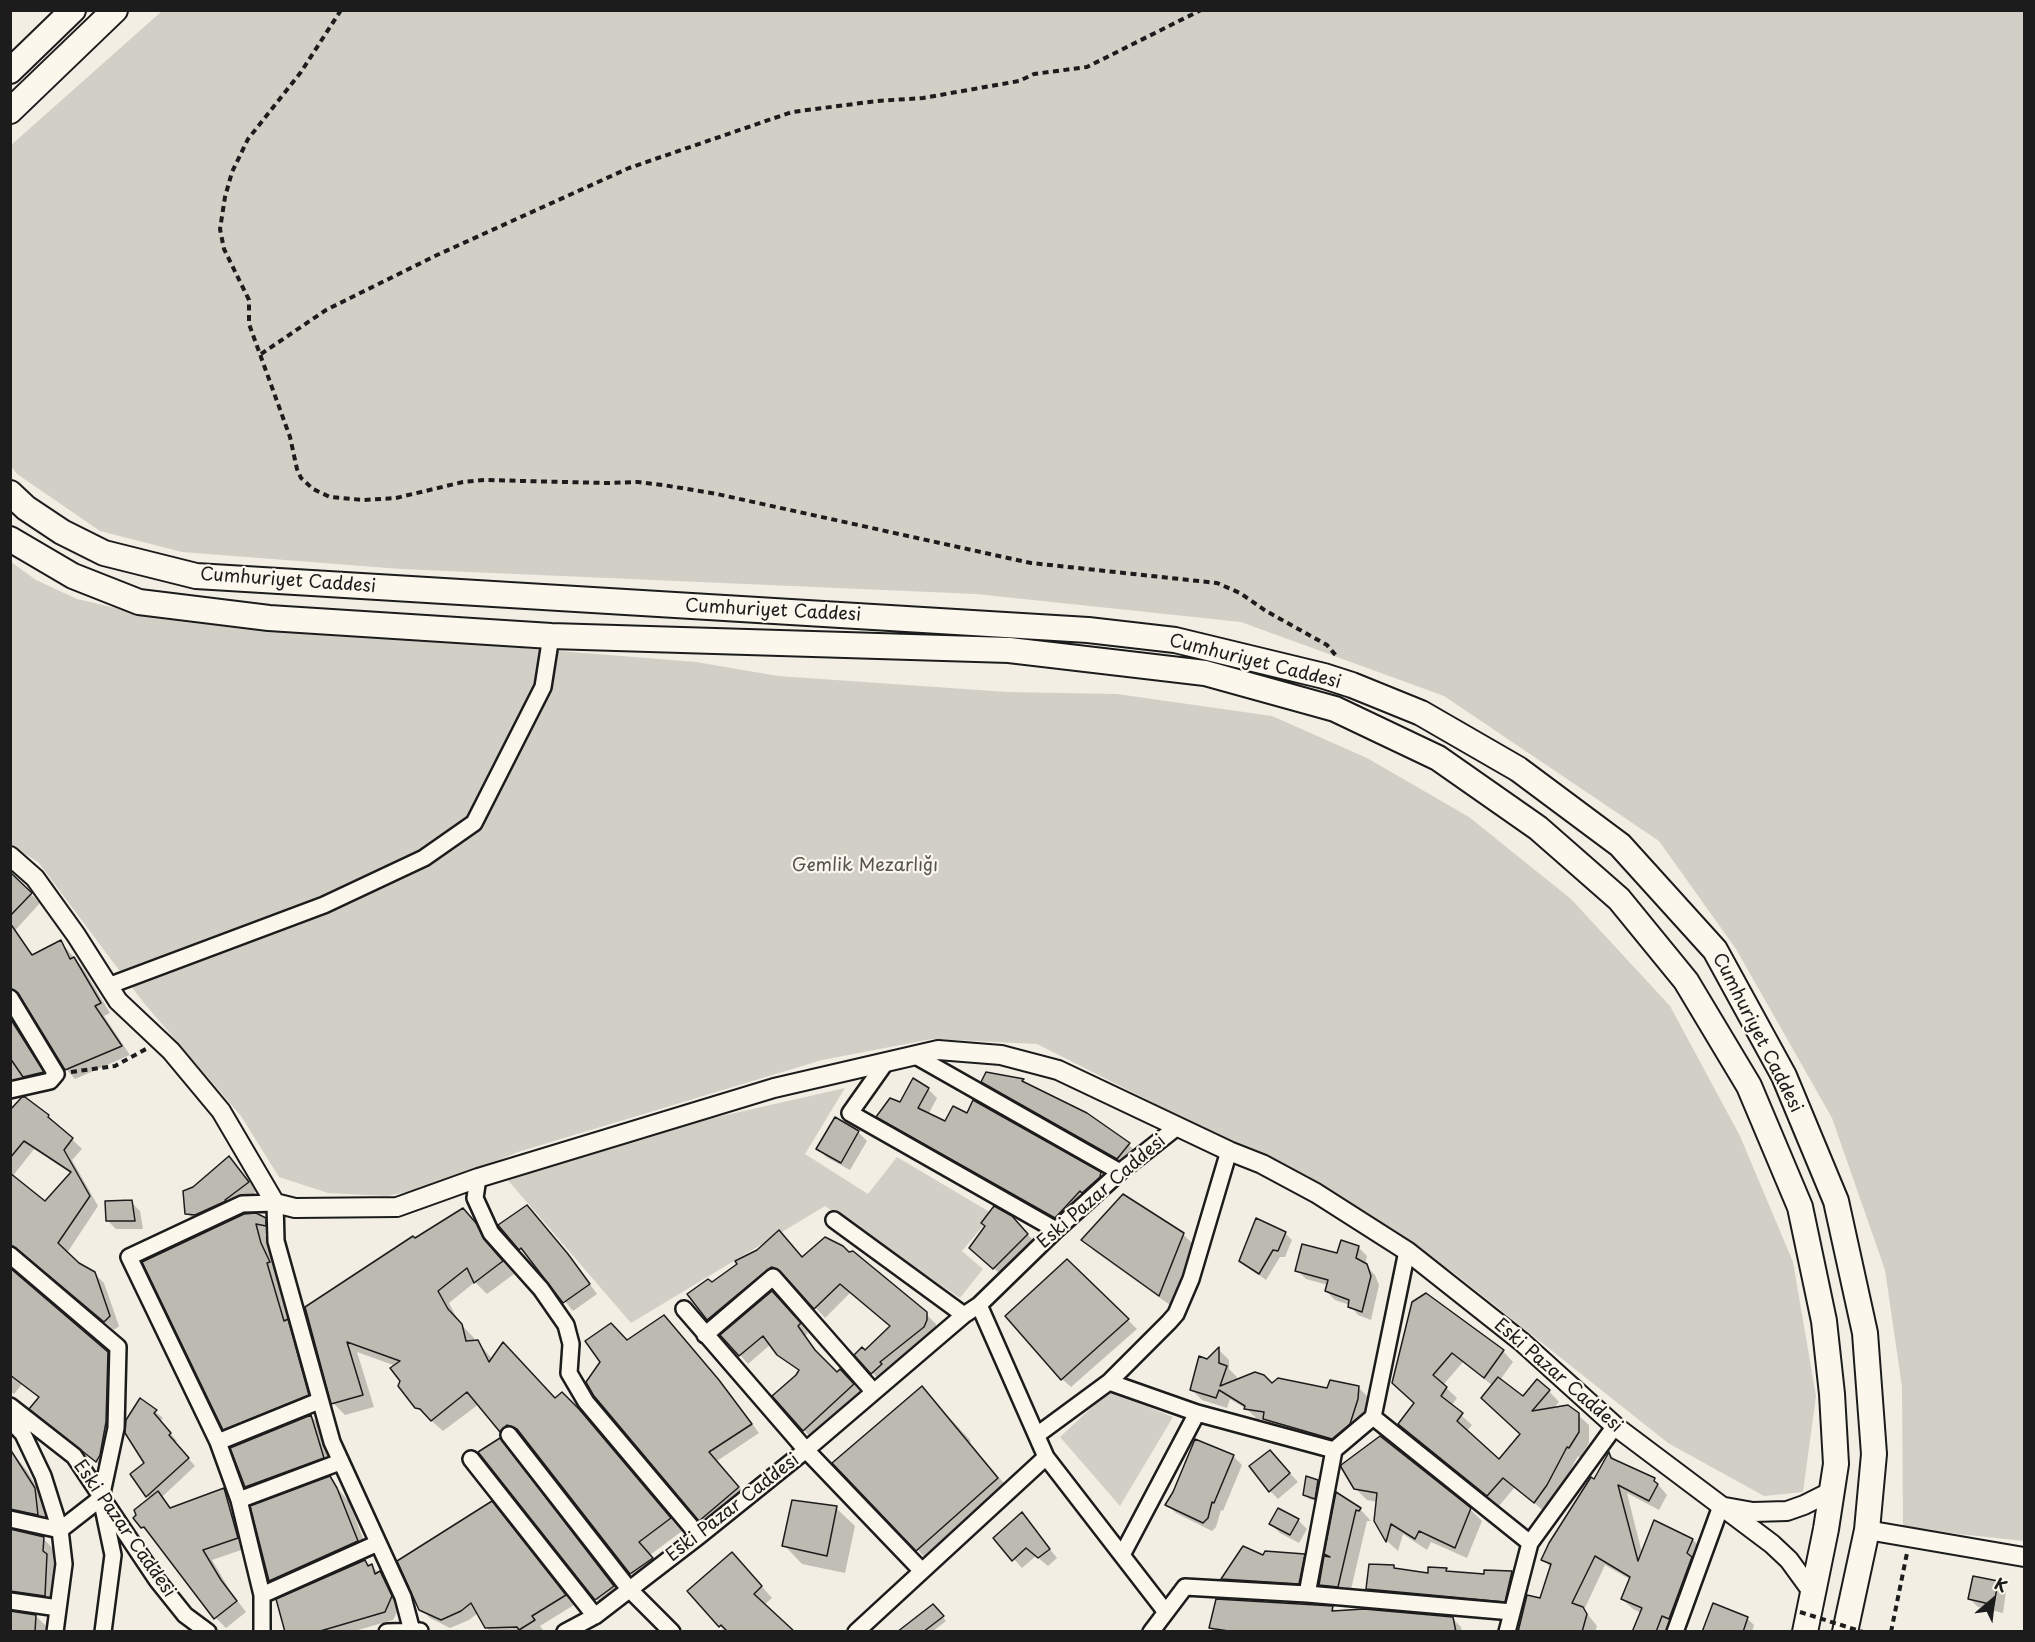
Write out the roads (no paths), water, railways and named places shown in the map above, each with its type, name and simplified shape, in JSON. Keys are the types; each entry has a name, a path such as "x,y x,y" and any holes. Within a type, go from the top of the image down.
{"main road":[{"path":"10,111 115,10"},
{"path":"80,44 123,10"},
{"path":"10,71 68,15"},
{"name":"Cumhuriyet Caddesi","path":"10,493 26,508 62,532 105,553 196,576 1088,630 1175,640 1324,676 1352,686 1421,713 1518,769 1620,845 1715,950 1784,1076 1836,1201 1865,1333 1874,1454 1867,1530 1845,1632"},
{"name":"Cumhuriyet Caddesi","path":"10,538 73,576 139,602 269,618 551,636 1009,650 1205,673 1335,709 1438,758 1538,828 1619,899 1686,981 1749,1086 1800,1207 1824,1321 1832,1394 1836,1464 1826,1529 1806,1612"}],"street":[{"path":"108,986 324,905 424,858 474,823 543,687 551,636"},
{"path":"10,856 35,878 76,935 118,1000 171,1051 221,1111 274,1203 276,1241 332,1443 403,1597 416,1631 387,1632"},
{"path":"10,998 56,1074 50,1081 10,1090"},
{"path":"262,1632 262,1595 239,1500 218,1442 129,1257 242,1204 274,1203 295,1208 397,1207 478,1178 774,1088 938,1050 1001,1055 1058,1070 1177,1127"},
{"path":"914,1055 1120,1172"},
{"path":"886,1062 849,1113 1056,1230"},
{"name":"Eski Pazar Caddesi","path":"565,1632 595,1616 806,1450 873,1391 979,1305 1120,1172 1177,1127 1262,1164 1316,1193 1407,1251 1522,1342 1616,1426 1772,1544 1789,1560 1806,1612"},
{"path":"1037,1435 1109,1382 1169,1322 1181,1304 1191,1279 1229,1151"},
{"path":"478,1178 475,1198 491,1233 541,1290 566,1325 572,1344 569,1373 586,1402 699,1536"},
{"path":"834,1220 964,1315"},
{"path":"1307,1594 1334,1450 1373,1417 1407,1251"},
{"path":"10,1255 118,1347 116,1428 101,1498 113,1555 103,1632"},
{"path":"705,1335 773,1276 873,1391"},
{"path":"979,1305 1046,1457 1165,1611"},
{"path":"684,1309 806,1450 921,1570"},
{"path":"1109,1382 1197,1413 1334,1450"},
{"path":"218,1442 319,1401"},
{"name":"Eski Pazar Caddesi","path":"10,1406 74,1456 158,1580 185,1615 208,1632"},
{"path":"1122,1555 1197,1413"},
{"path":"1373,1417 1530,1543"},
{"path":"10,1420 23,1434 43,1476 60,1530 64,1564 55,1632"},
{"path":"1507,1632 1530,1543 1616,1426"},
{"path":"509,1435 629,1589 672,1632"},
{"path":"856,1632 1046,1457"},
{"path":"471,1459 595,1616"},
{"path":"239,1500 340,1462"},
{"path":"1675,1632 1721,1506 1753,1512 1786,1511 1832,1491"},
{"path":"60,1530 101,1498"},
{"path":"10,1519 60,1530"},
{"path":"1867,1530 2025,1557"},
{"path":"262,1595 378,1543"},
{"path":"1151,1632 1185,1587 1307,1594 1512,1612"},
{"path":"10,1601 58,1608"}],"park label":[{"name":"Gemlik Mezarlığı","path":"865,866"}]}
